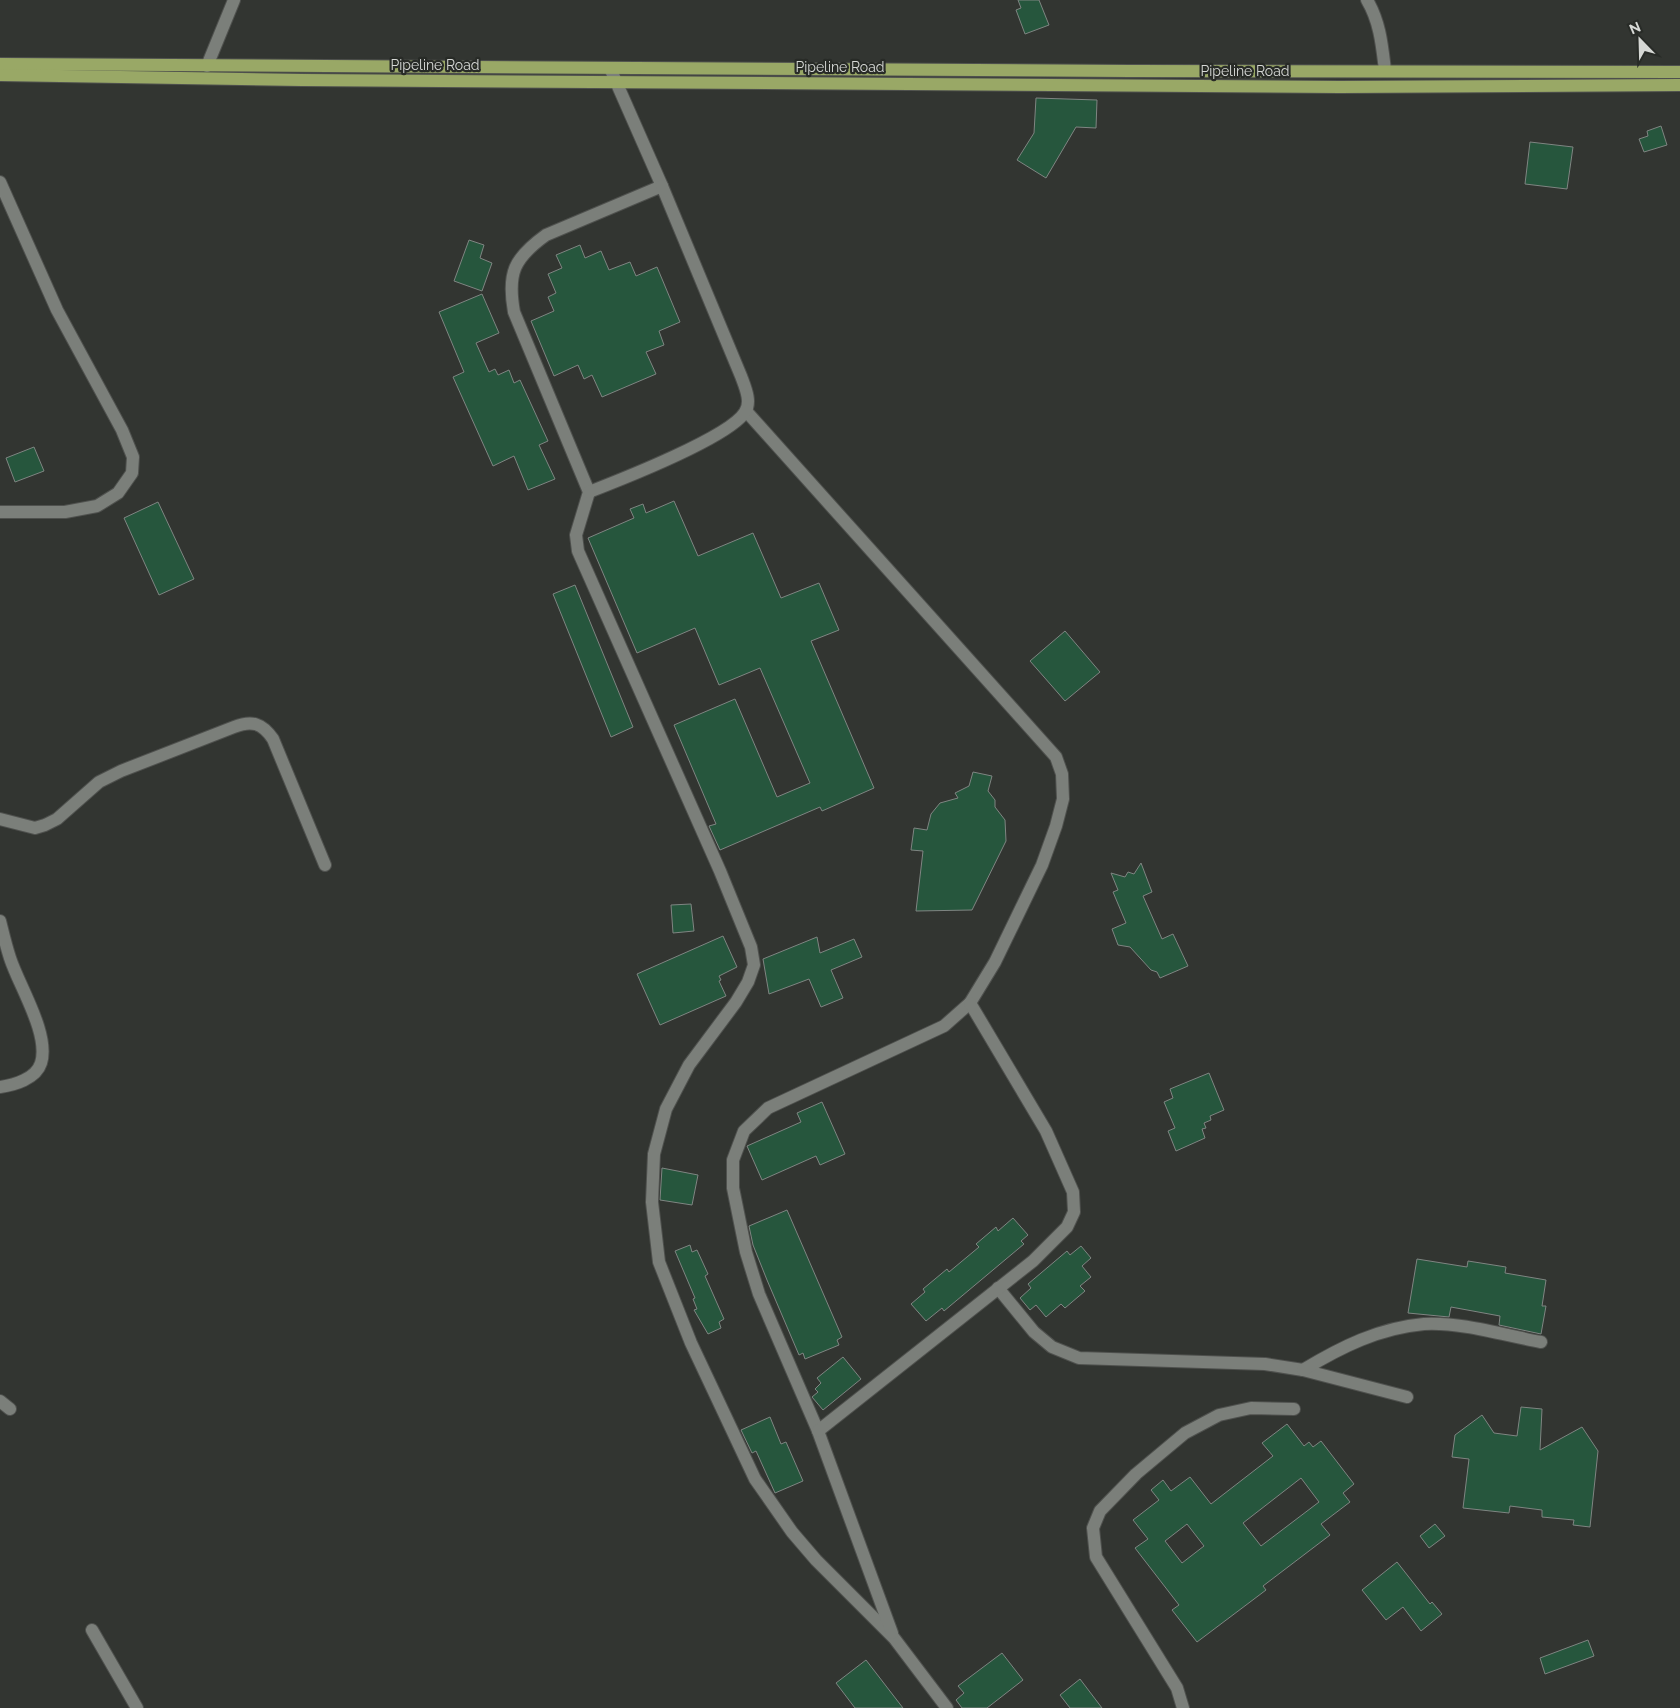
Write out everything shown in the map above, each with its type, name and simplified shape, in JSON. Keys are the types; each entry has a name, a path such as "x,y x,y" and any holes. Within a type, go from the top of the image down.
{"main road":[{"name":"Pipeline Road","path":"0,64 1130,71 1680,72"},
{"path":"394,67 394,80"},
{"name":"Pipeline Road","path":"0,75 394,80 1330,86 1680,86"}],"street":[{"path":"207,66 234,0"},
{"path":"1367,0 1374,12 1380,30 1385,70"},
{"path":"589,492 636,474 702,442 737,422 746,411 748,397 662,186 614,81 610,68"},
{"path":"0,182 57,310 122,430 133,456 132,473 118,493 97,506 65,512 0,512"},
{"path":"662,186 546,235 530,246 516,262 510,291 514,312 589,492 576,535 578,551 720,871 750,946 754,965 748,982 736,1002 690,1065 666,1109 654,1154 652,1193 660,1262 690,1343 755,1479 792,1532 816,1560 894,1638 947,1708"},
{"path":"746,411 1056,757 1062,774 1063,798 1056,826 1042,865 999,953 970,1003 944,1026 768,1108 744,1131 733,1160 733,1188 746,1252 759,1294 818,1431 894,1638"},
{"path":"0,819 34,828 45,825 58,819 99,782 244,723 254,723 261,725 273,739 325,866"},
{"path":"0,921 10,958 40,1035 43,1053 40,1065 32,1075 16,1084 0,1087"},
{"path":"818,1431 1033,1260 1067,1227 1074,1212 1073,1192 1046,1130 970,1003"},
{"path":"998,1288 1034,1332 1052,1347 1079,1358 1265,1364 1303,1370 1407,1397"},
{"path":"1303,1370 1359,1339 1397,1328 1426,1324 1466,1328 1541,1342"},
{"path":"1183,1708 1177,1688 1096,1557 1092,1540 1093,1528 1100,1511 1136,1474 1185,1433 1219,1415 1250,1408 1294,1410"},
{"path":"92,1630 137,1708"}],"building":[{"path":"1018,0 1039,0 1049,25 1025,34 1016,10 1021,8"},
{"path":"1036,98 1097,100 1096,128 1076,127 1046,178 1017,160 1034,133"},
{"path":"1661,126 1667,145 1644,152 1639,139 1648,136 1647,131"},
{"path":"1530,142 1573,147 1567,189 1525,184"},
{"path":"469,240 484,245 480,258 492,263 482,291 454,281"},
{"path":"580,245 585,258 601,251 609,270 630,262 636,276 657,267 680,322 659,331 664,345 646,352 656,374 602,397 592,375 584,379 578,365 554,376 531,321 554,311 548,297 556,293 548,274 562,268 556,255"},
{"path":"482,294 499,333 476,343 489,372 495,369 498,375 509,370 514,383 520,380 548,441 539,445 555,479 528,490 514,456 493,466 453,377 464,372 439,312"},
{"path":"34,447 44,471 15,482 6,458"},
{"path":"674,501 698,556 753,533 781,598 819,583 839,630 811,641 874,788 822,811 820,807 720,850 709,826 716,824 674,725 735,699 777,797 810,783 760,668 719,685 695,628 637,653 588,538 634,518 630,509 643,504 646,513"},
{"path":"158,502 194,579 159,595 124,518"},
{"path":"575,585 633,727 611,737 553,594"},
{"path":"1065,631 1100,672 1065,701 1030,661"},
{"path":"973,772 992,776 988,791 995,800 995,807 1005,820 1006,841 972,910 916,911 923,851 911,850 914,828 927,830 931,814 940,803 958,798 955,793 969,786"},
{"path":"1141,863 1152,892 1143,896 1162,939 1173,934 1188,966 1160,978 1157,972 1151,970 1130,947 1118,945 1112,929 1126,923 1113,892 1118,890 1111,873 1125,877 1128,872 1134,874"},
{"path":"691,904 694,931 673,933 671,905"},
{"path":"723,936 737,967 719,976 721,980 719,981 726,996 660,1025 637,974"},
{"path":"817,937 820,953 854,939 862,957 831,970 843,998 821,1007 809,979 769,994 763,959"},
{"path":"1209,1073 1224,1110 1210,1116 1211,1120 1204,1123 1206,1128 1202,1129 1205,1138 1176,1151 1168,1131 1175,1128 1164,1102 1173,1098 1170,1089"},
{"path":"822,1102 845,1154 820,1165 816,1156 762,1180 747,1146 801,1122 797,1113"},
{"path":"662,1168 698,1175 692,1205 660,1200"},
{"path":"787,1210 842,1337 837,1340 839,1345 805,1359 803,1353 799,1355 767,1280 753,1245 749,1226"},
{"path":"1013,1218 1028,1235 1021,1241 1024,1244 944,1311 942,1308 926,1321 911,1304 925,1292 923,1289 947,1269 949,1272 979,1247 976,1244 996,1227 998,1231"},
{"path":"690,1245 692,1252 697,1250 708,1274 705,1276 724,1319 719,1322 721,1328 708,1334 694,1310 697,1309 693,1299 695,1298 675,1251"},
{"path":"1081,1246 1091,1258 1082,1266 1091,1277 1080,1286 1085,1291 1065,1308 1061,1304 1046,1317 1036,1305 1030,1310 1020,1298 1031,1288 1028,1284 1067,1251 1070,1255"},
{"path":"1417,1259 1467,1267 1468,1261 1506,1267 1505,1273 1546,1280 1542,1306 1546,1306 1541,1334 1499,1325 1500,1316 1451,1307 1449,1317 1408,1313"},
{"path":"843,1357 861,1379 823,1410 812,1397 818,1392 815,1389 821,1383 817,1378"},
{"path":"1521,1407 1542,1409 1540,1450 1582,1427 1598,1451 1590,1527 1573,1525 1574,1520 1542,1517 1542,1510 1510,1506 1509,1513 1463,1508 1469,1459 1452,1457 1455,1435 1482,1415 1494,1433 1517,1436"},
{"path":"770,1417 781,1444 786,1442 803,1481 775,1493 756,1451 752,1453 741,1430"},
{"path":"1287,1424 1304,1446 1309,1442 1313,1447 1321,1441 1354,1484 1343,1493 1350,1502 1321,1524 1330,1535 1263,1586 1266,1590 1197,1642 1172,1610 1179,1605 1135,1548 1148,1539 1133,1520 1159,1500 1151,1490 1163,1480 1171,1491 1190,1477 1211,1504 1273,1456 1262,1443","holes":["1301,1478 1319,1502 1261,1546 1243,1523","1187,1524 1204,1546 1182,1563 1165,1541"]},
{"path":"1435,1524 1445,1536 1429,1548 1420,1536"},
{"path":"1397,1562 1430,1604 1432,1602 1442,1614 1421,1631 1403,1607 1386,1620 1362,1590"},
{"path":"1588,1640 1594,1656 1545,1674 1540,1658"},
{"path":"1002,1653 1023,1680 987,1708 962,1708 956,1700 964,1693 958,1686"},
{"path":"866,1660 903,1708 855,1708 836,1683"},
{"path":"1080,1679 1102,1708 1070,1708 1060,1695"}]}
